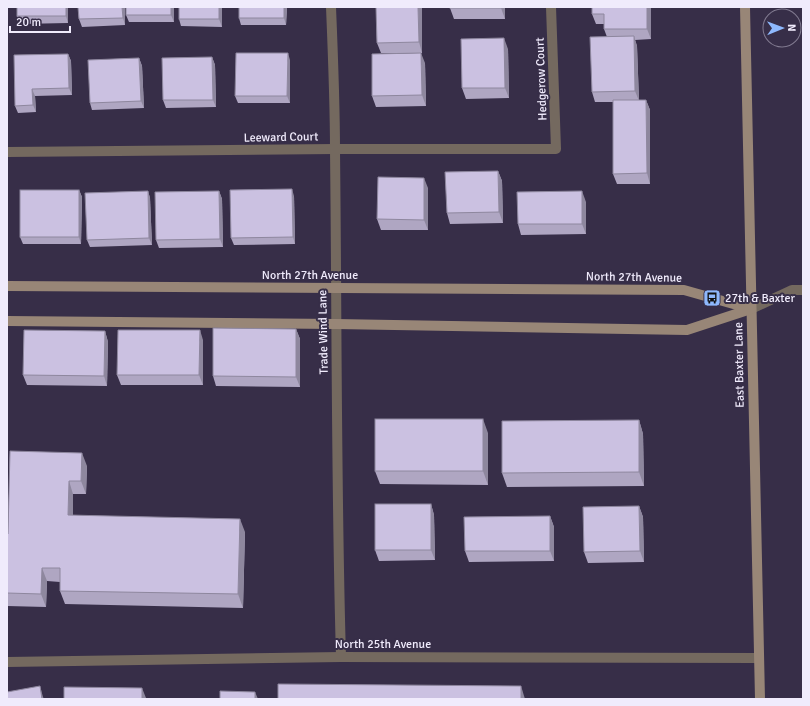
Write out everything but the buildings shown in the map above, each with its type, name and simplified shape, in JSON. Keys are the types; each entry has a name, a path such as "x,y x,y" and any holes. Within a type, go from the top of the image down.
{"street":[{"name":"Trade Wind Lane","path":"331,7 335,149 341,657"},
{"name":"Hedgerow Court","path":"551,7 556,149"},
{"name":"East Baxter Lane","path":"745,7 760,699"},
{"name":"Leeward Court","path":"7,152 335,149 556,149"},
{"name":"North 27th Avenue","path":"7,286 684,290 751,309"},
{"path":"7,321 336,324 687,330 751,309 792,290 803,290"},
{"name":"North 25th Avenue","path":"7,662 341,657 759,658"}],"place":[{"name":"27th & Baxter","path":"712,298"}]}
